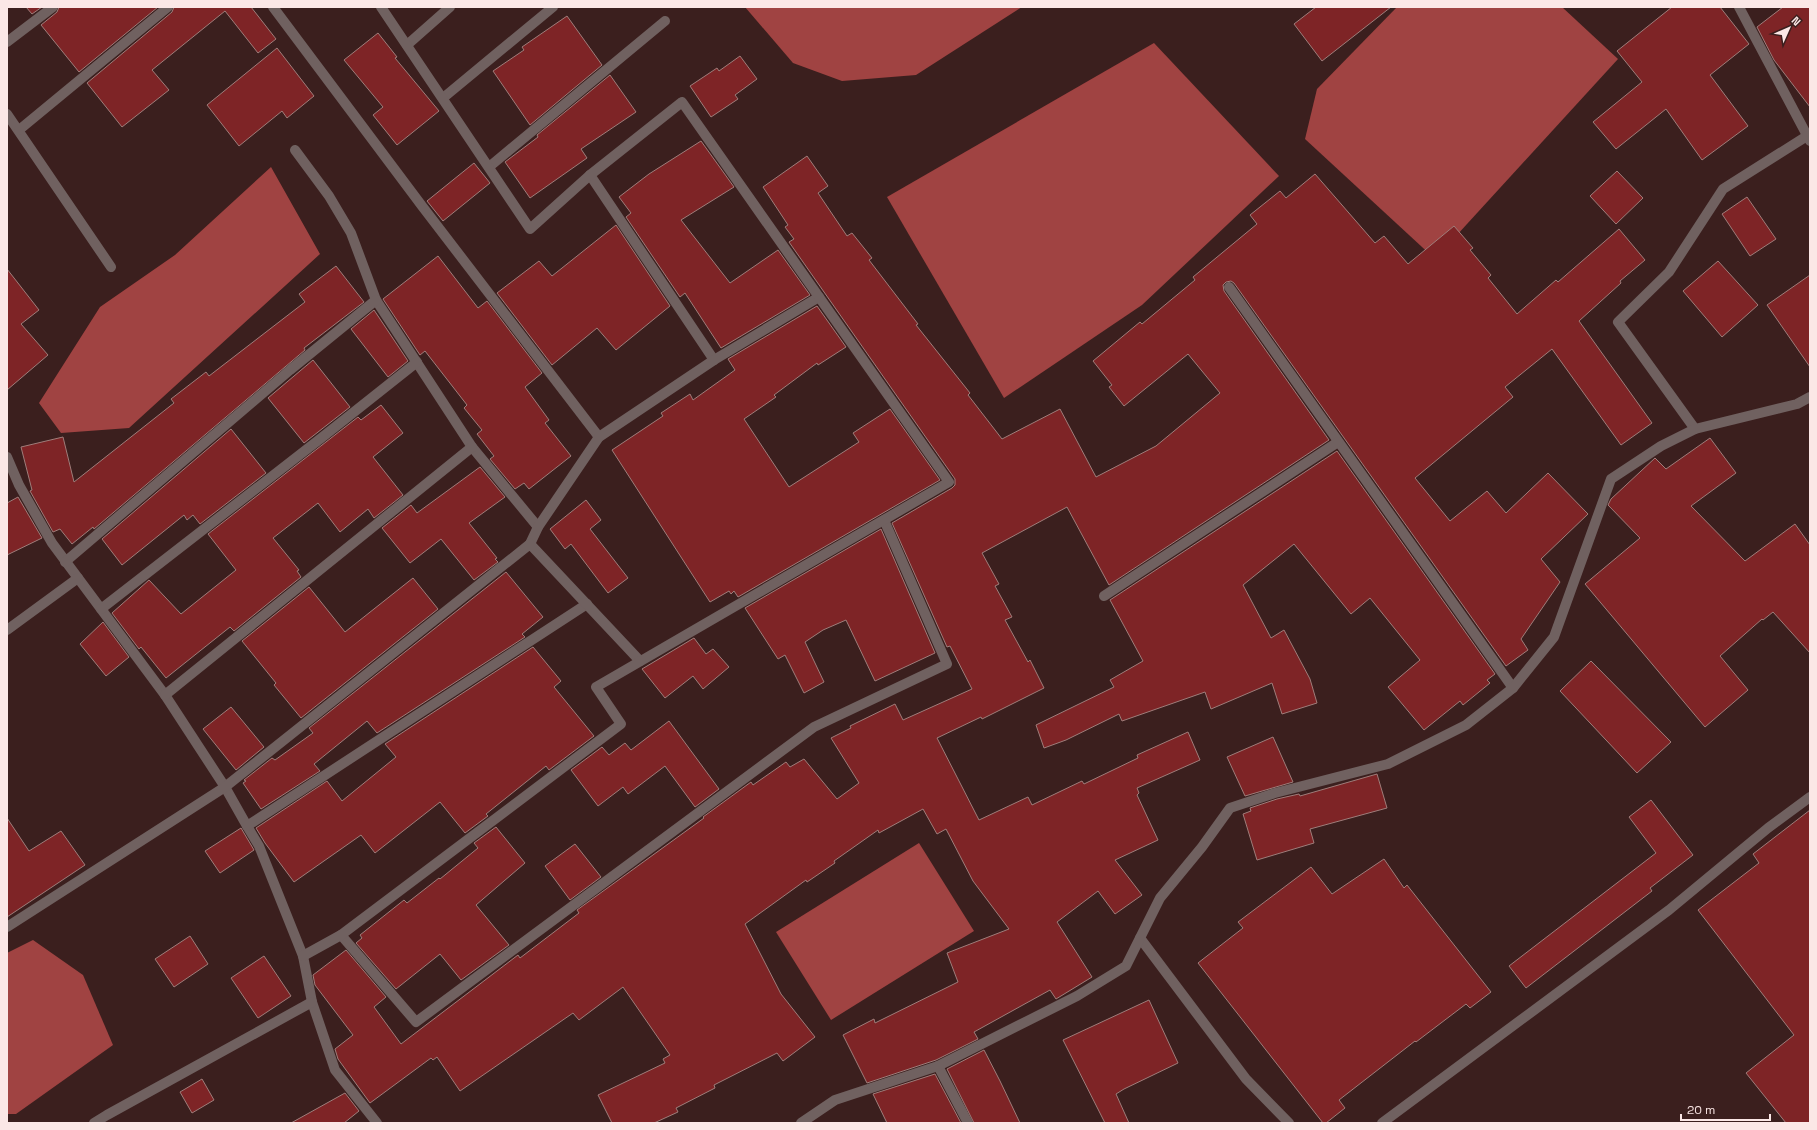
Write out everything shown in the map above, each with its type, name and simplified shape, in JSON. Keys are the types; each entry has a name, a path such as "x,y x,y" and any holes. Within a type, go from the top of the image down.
{"street":[{"path":"7,42 53,7"},
{"path":"19,130 168,7"},
{"path":"273,7 422,206 599,437"},
{"path":"302,956 341,935 621,724 596,687 949,482 682,102 590,175 530,229 381,7"},
{"path":"407,45 450,7"},
{"path":"443,98 553,7"},
{"path":"1695,429 1618,322 1669,272 1723,189 1808,139 1739,7"},
{"path":"488,167 666,21"},
{"path":"7,114 111,266"},
{"path":"295,150 329,196 351,233 376,300 472,447 538,527"},
{"path":"590,175 714,360"},
{"path":"1229,287 1513,688"},
{"path":"7,927 225,786 530,544 538,527 599,437 714,360 819,297"},
{"path":"65,562 290,370 376,300"},
{"path":"101,608 417,362"},
{"path":"801,1123 835,1100 938,1066 1077,996 1126,966 1160,898 1202,847 1230,808 1275,793 1388,764 1466,725 1513,688 1554,637 1612,479 1661,446 1695,429 1797,404 1810,398"},
{"path":"1104,596 1338,442"},
{"path":"165,695 472,447"},
{"path":"7,457 19,486 52,543 165,695 225,786 248,826 258,846 302,956 312,1002 335,1070 372,1122"},
{"path":"341,935 416,1022 814,727 947,664 884,520"},
{"path":"530,544 640,662"},
{"path":"7,630 78,578"},
{"path":"248,826 587,604"},
{"path":"1382,1123 1669,910 1768,828 1810,797"},
{"path":"1140,938 1246,1079 1288,1123"},
{"path":"94,1123 312,1002"},
{"path":"938,1066 968,1123"}],"shaded area":[{"path":"745,7 1022,7 916,75 842,81 793,63"},
{"path":"1397,7 1562,7 1618,59 1435,259 1305,139 1317,89"},
{"path":"1154,43 1279,176 1142,305 1004,398 887,197"},
{"path":"271,167 320,254 129,428 61,433 39,403 100,307 175,255"},
{"path":"919,843 974,931 831,1020 776,932"},
{"path":"33,940 83,975 113,1045 16,1114 7,1114 7,953"}],"building":[{"path":"26,7 42,7 32,14"},
{"path":"59,7 158,7 79,72 41,25 57,12"},
{"path":"174,7 251,7 276,39 258,53 225,11 152,70 169,90 122,127 87,83 172,12"},
{"path":"1316,7 1391,7 1322,61 1294,24"},
{"path":"1672,7 1720,7 1749,44 1710,75 1748,126 1702,160 1666,109 1616,149 1593,122 1642,82 1617,51"},
{"path":"1783,7 1810,7 1810,107 1774,60 1757,27"},
{"path":"567,16 602,65 530,125 493,71 524,50 522,47"},
{"path":"378,33 397,57 395,58 439,111 397,145 373,115 383,107 344,60"},
{"path":"277,48 314,96 287,118 282,111 239,146 207,105"},
{"path":"740,56 757,79 735,95 738,99 711,117 690,86 717,68 719,71"},
{"path":"610,75 636,112 581,149 587,158 530,198 505,162 538,137 537,135"},
{"path":"701,141 734,187 681,220 730,283 778,250 810,295 721,348 685,293 680,297 626,217 631,213 619,197 649,174"},
{"path":"807,156 828,186 818,193 847,236 852,233 872,258 869,260 918,324 916,325 970,393 968,395 1002,439 1060,409 1096,477 1156,446 1220,393 1188,354 1124,406 1109,387 1112,385 1093,361 1140,322 1142,324 1195,280 1193,277 1257,224 1250,215 1280,191 1286,198 1315,174 1375,243 1384,236 1408,264 1454,226 1473,248 1470,250 1491,275 1488,278 1517,314 1556,280 1558,282 1619,229 1645,260 1620,281 1621,283 1579,321 1652,423 1621,445 1552,349 1505,387 1513,397 1415,478 1450,521 1487,491 1506,513 1548,473 1588,514 1541,559 1560,582 1521,639 1528,650 1506,666 1234,283 1231,281 1226,282 1223,285 1224,291 1329,440 1109,585 1067,507 982,553 999,584 995,586 1012,617 1005,620 1028,662 1030,660 1044,688 982,719 981,717 937,738 979,820 1028,797 1032,805 1082,781 1084,784 1138,758 1137,755 1188,732 1200,760 1137,788 1139,793 1137,795 1158,840 1115,860 1142,895 1115,914 1098,891 1057,922 1092,977 1056,999 1050,990 974,1032 978,1039 936,1060 867,1083 843,1035 874,1019 875,1023 958,982 947,953 1009,929 973,881 946,829 937,834 923,809 879,833 878,830 834,861 835,863 807,882 806,880 745,924 781,994 815,1037 783,1061 777,1053 714,1085 715,1088 676,1108 678,1112 654,1123 612,1123 598,1095 665,1063 663,1059 670,1055 623,987 579,1020 573,1013 460,1091 437,1057 433,1060 431,1058 370,1103 338,1059 335,1049 353,1035 315,985 313,975 346,950 386,997 374,1007 401,1044 518,955 520,958 579,913 577,910 751,782 753,785 786,762 790,767 804,759 837,799 859,783 831,738 851,728 850,726 895,704 903,720 972,689 950,646 947,647 892,523 952,488 955,485 955,479 789,242 794,239 785,227 788,225 763,187"},
{"path":"474,163 490,183 443,221 427,201"},
{"path":"1617,171 1643,198 1616,224 1590,196"},
{"path":"1747,197 1776,239 1750,256 1722,214"},
{"path":"616,225 670,306 616,350 597,328 552,365 497,293 539,261 552,276"},
{"path":"438,256 478,308 487,301 542,373 525,387 549,420 545,423 571,456 529,489 524,483 515,489 490,459 494,456 477,434 482,430 464,408 467,405 425,351 420,355 383,299"},
{"path":"1718,261 1758,305 1722,337 1683,291"},
{"path":"336,266 364,302 304,348 305,350 94,529 93,527 72,544 60,529 53,532 30,491 32,490 21,447 63,437 74,482 174,403 171,399 206,372 209,376 305,302 299,294"},
{"path":"7,269 39,310 21,324 48,355 7,390"},
{"path":"1810,275 1810,367 1767,305"},
{"path":"817,306 846,347 818,365 817,363 774,395 776,397 744,419 789,487 859,442 853,433 890,409 940,480 738,597 734,591 731,594 729,591 710,602 612,450 663,416 661,413 690,394 693,400 735,370 728,359"},
{"path":"374,310 408,361 388,377 351,329"},
{"path":"313,360 350,407 304,443 268,398"},
{"path":"381,405 403,433 373,457 403,495 374,518 368,509 340,532 318,503 273,538 299,570 297,571 301,577 234,631 230,627 166,678 141,647 139,649 112,613 149,580 181,614 236,570 208,534 358,417 361,420"},
{"path":"231,429 266,473 200,524 193,515 187,520 184,515 122,565 102,539"},
{"path":"1710,438 1736,473 1691,506 1745,561 1795,524 1810,545 1810,653 1773,612 1763,620 1762,619 1720,656 1748,690 1705,727 1585,584 1640,538 1608,505 1611,499 1655,458 1666,469"},
{"path":"1337,451 1495,674 1487,680 1490,683 1463,705 1460,701 1424,730 1388,687 1420,660 1370,598 1351,614 1294,544 1243,585 1271,638 1284,630 1310,679 1317,703 1282,714 1272,683 1211,709 1205,692 1122,721 1119,714 1066,740 1044,748 1036,725 1114,687 1110,680 1143,661 1110,600"},
{"path":"480,467 505,497 469,523 497,558 495,559 498,562 474,580 441,539 410,563 382,528 411,505 417,513"},
{"path":"18,497 42,538 7,555 7,503"},
{"path":"586,500 601,520 590,529 628,578 608,593 571,544 565,549 550,529"},
{"path":"881,529 935,653 875,681 846,620 823,630 805,642 824,682 804,693 785,655 778,659 745,608"},
{"path":"506,572 543,617 522,634 525,637 377,733 367,721 314,764 320,771 261,809 243,783 246,781 244,780 272,758 275,760 313,733 309,728"},
{"path":"413,578 438,609 301,718 274,685 276,683 242,641 309,587 345,632"},
{"path":"103,622 129,657 106,676 80,644"},
{"path":"694,638 706,654 713,649 729,667 703,689 693,676 665,698 642,669"},
{"path":"533,647 561,681 554,687 594,736 549,770 546,766 486,814 488,816 465,833 440,802 375,853 361,835 294,882 265,843 256,828 327,781 342,801 396,757 385,744"},
{"path":"1591,661 1671,742 1637,773 1560,691"},
{"path":"231,707 264,747 236,770 203,729"},
{"path":"669,721 719,789 695,807 665,766 628,794 623,787 598,806 571,770 602,747 609,755 625,743 631,750"},
{"path":"1273,737 1293,782 1245,796 1227,757"},
{"path":"1377,774 1387,808 1310,829 1314,843 1257,860 1243,814 1251,811 1250,808 1277,799 1299,794 1300,796"},
{"path":"1651,800 1693,855 1650,888 1652,891 1526,988 1509,966 1656,853 1629,817"},
{"path":"1810,810 1810,1123 1786,1123 1746,1073 1794,1035 1698,910 1759,863 1753,854"},
{"path":"7,818 29,851 61,831 85,865 7,917"},
{"path":"496,827 525,863 476,905 509,945 461,980 440,954 396,989 356,943 362,938 360,935 404,900 407,903 439,878 440,879 478,848 474,843"},
{"path":"241,828 254,850 220,873 205,851"},
{"path":"575,844 601,877 570,900 545,866"},
{"path":"1384,859 1404,888 1407,885 1491,992 1470,1008 1466,1004 1416,1042 1415,1041 1339,1100 1345,1108 1326,1123 1323,1123 1198,963 1243,928 1238,922 1311,867 1332,894"},
{"path":"190,936 208,964 174,987 155,959"},
{"path":"264,956 291,996 258,1018 231,978"},
{"path":"1149,1000 1178,1063 1116,1094 1129,1123 1105,1123 1063,1040"},
{"path":"984,1050 1020,1123 974,1123 947,1069"},
{"path":"935,1074 961,1123 887,1123 873,1094"},
{"path":"202,1079 214,1100 192,1113 180,1092"},
{"path":"345,1093 359,1111 344,1123 291,1123"}]}
